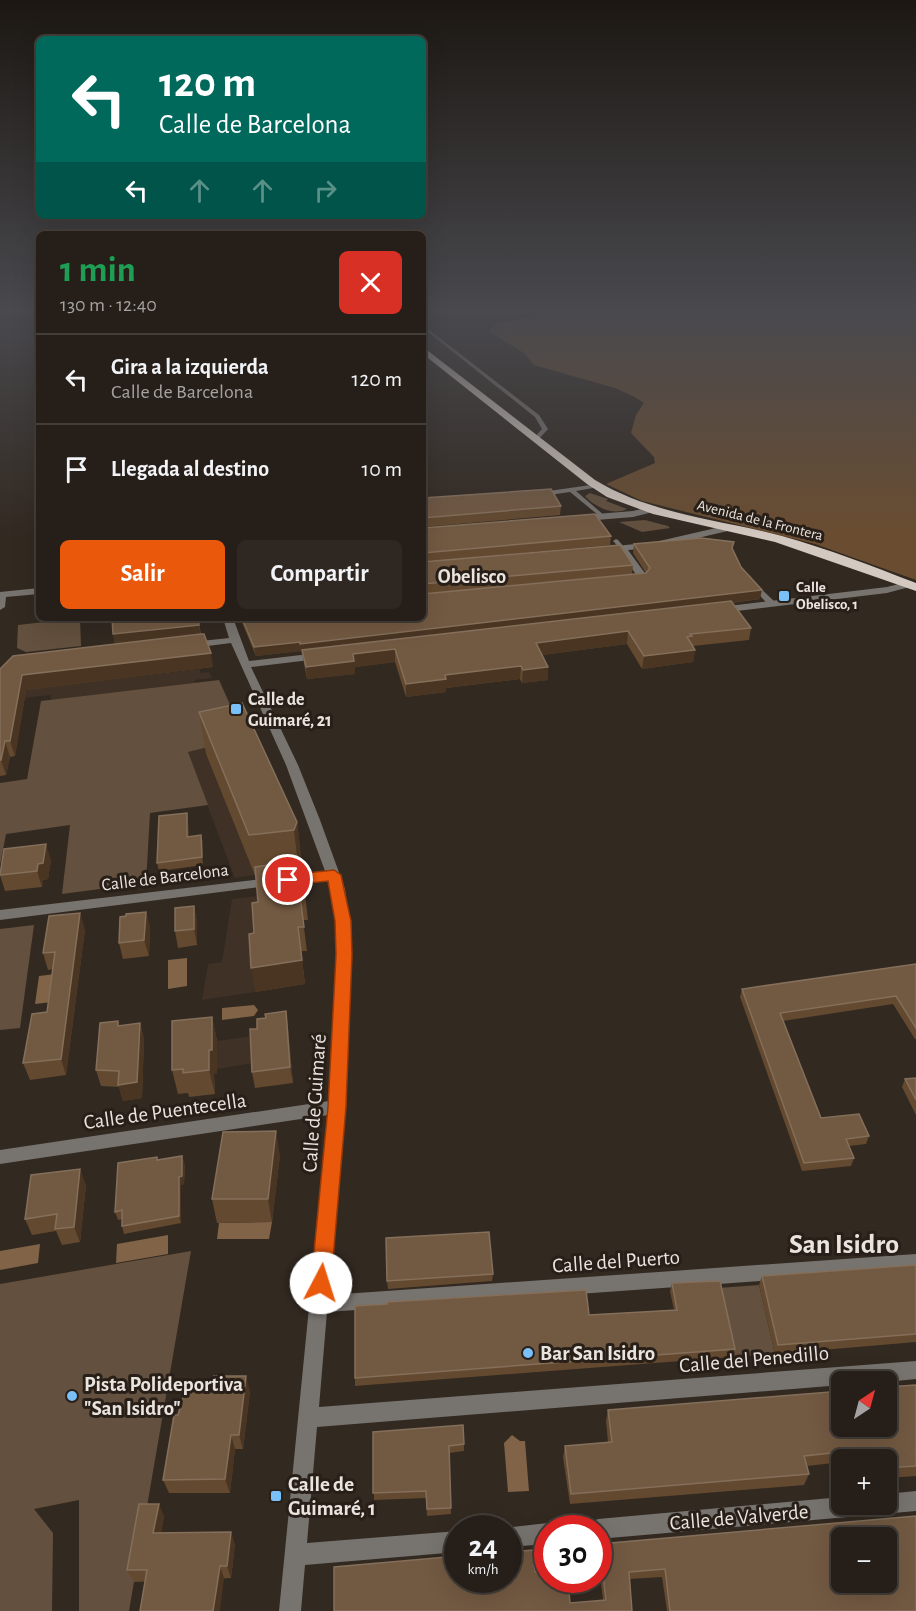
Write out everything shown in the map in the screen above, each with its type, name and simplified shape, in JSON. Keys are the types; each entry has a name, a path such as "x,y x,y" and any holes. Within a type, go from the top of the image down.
{"highway":[{"name":"Avenida de la Frontera","path":"469,386 597,486 622,499 811,549 913,586"}],"street":[{"path":"576,519 654,509"},
{"path":"600,551 660,544 729,528"},
{"path":"617,582 642,577 623,549"},
{"path":"713,611 913,586"},
{"path":"0,607 1,595 36,591"},
{"name":"Calle de Guimaré","path":"229,621 234,640 297,777 334,875 344,936 337,1107 290,1611"},
{"path":"182,646 234,640"},
{"path":"245,665 328,655"},
{"name":"Calle de Barcelona","path":"0,915 334,875"},
{"name":"Calle de Puentecella","path":"0,1157 337,1107"},
{"name":"Calle del Puerto","path":"319,1304 916,1262"},
{"name":"Calle del Penedillo","path":"309,1418 916,1370"},
{"path":"897,1503 916,1501"},
{"name":"Calle de Valverde","path":"612,1528 831,1508"},
{"path":"296,1555 444,1542"}],"lane":[{"path":"499,386 537,416 545,429 536,439"},
{"path":"537,495 597,486"},
{"path":"573,490 603,517"},
{"path":"616,541 623,549"},
{"path":"746,577 772,604"}],"shaded area":[{"path":"609,386 916,386 916,580 815,544 642,501 606,484 655,463 654,457 631,433 636,415 644,403"},
{"path":"590,493 627,509 610,511 604,509 585,496"},
{"path":"645,520 670,528 642,532 619,522"},
{"path":"80,621 81,646 26,652 17,648 18,625"},
{"path":"200,669 200,673 209,672 212,678 195,680 194,683 51,700 51,695 15,699 5,692"},
{"path":"219,680 245,738 188,752 208,805 150,813 146,883 62,894 70,825 6,834 0,865 0,783 27,779 41,701"},
{"path":"245,738 206,754 255,875 235,878 187,752"},
{"path":"259,896 253,958 255,992 202,1000 208,964 222,962 232,899"},
{"path":"34,925 20,1028 0,1030 0,929"},
{"path":"187,958 187,986 168,989 168,960"},
{"path":"55,974 52,1002 35,1004 39,976"},
{"path":"254,1005 258,1010 254,1016 222,1020 222,1008"},
{"path":"259,1035 254,1063 217,1069 217,1041"},
{"path":"272,1222 269,1239 217,1239 219,1223"},
{"path":"168,1235 168,1254 116,1263 117,1244"},
{"path":"40,1244 38,1263 0,1270 0,1251"},
{"path":"191,1251 129,1611 79,1611 79,1500 34,1509 53,1533 52,1611 0,1611 0,1284"},
{"path":"759,1285 775,1354 733,1357 718,1288"},
{"path":"512,1435 520,1441 525,1441 529,1491 508,1492 504,1443"}],"building":[{"path":"551,489 561,506 426,518 426,498"},
{"path":"595,514 611,536 426,553 426,528"},
{"path":"701,538 734,542 732,548 741,567 762,590 300,644 300,642 254,647 243,621 426,621 426,594 646,573 650,568 634,544"},
{"path":"620,545 633,565 426,584 426,562"},
{"path":"731,601 751,628 690,634 692,636 687,637 695,650 644,656 628,631 536,643 548,667 523,670 521,666 445,675 446,679 406,684 395,649 353,654 354,661 306,667 302,650"},
{"path":"112,621 198,621 199,625 113,634"},
{"path":"204,634 211,653 22,675 10,741 5,741 0,760 0,669 13,656"},
{"path":"242,703 297,822 294,830 249,835 199,712"},
{"path":"187,813 187,837 201,835 202,857 157,863 159,816"},
{"path":"46,844 43,863 38,864 37,871 0,875 4,849"},
{"path":"293,862 291,868 301,866 305,896 300,896 304,927 298,927 302,960 251,968 249,934 254,933 252,903 258,902 255,867"},
{"path":"194,906 194,929 175,931 175,908"},
{"path":"146,912 144,940 119,943 120,917 126,914"},
{"path":"80,913 61,1059 23,1063 32,1014 47,1012 55,952 43,953 49,916"},
{"path":"916,964 916,1028 896,996 780,1013 821,1118 859,1114 869,1136 846,1139 854,1158 804,1163 742,989"},
{"path":"286,1011 290,1067 252,1072 250,1029 257,1029 257,1019 266,1018 265,1014"},
{"path":"212,1017 212,1050 209,1050 209,1070 183,1073 183,1069 172,1070 172,1021"},
{"path":"118,1021 118,1026 140,1023 137,1082 118,1085 119,1071 96,1070 100,1023"},
{"path":"916,1078 916,1100 905,1079"},
{"path":"276,1131 268,1199 212,1199 223,1132"},
{"path":"182,1156 182,1176 179,1177 179,1216 122,1226 122,1210 115,1212 118,1163"},
{"path":"80,1169 74,1227 55,1229 57,1214 25,1219 31,1175"},
{"path":"489,1232 493,1274 387,1281 386,1238"},
{"path":"916,1265 916,1334 778,1345 762,1276"},
{"path":"720,1281 735,1349 355,1378 355,1306 586,1290 589,1315 677,1310 672,1283"},
{"path":"214,1376 246,1376 239,1435 231,1435 225,1479 163,1480 174,1415 178,1415 187,1382 213,1381"},
{"path":"916,1385 916,1466 897,1467 897,1449 831,1449 831,1453 804,1456 809,1474 571,1494 565,1446 612,1442 608,1410 831,1392 831,1437 897,1437 897,1386"},
{"path":"463,1425 464,1444 449,1446 451,1508 427,1509 426,1491 373,1493 373,1432"},
{"path":"139,1504 159,1504 153,1533 231,1532 227,1566 220,1566 213,1611 140,1611 147,1570 127,1570"},
{"path":"916,1516 916,1611 670,1611 665,1569 629,1572 632,1611 334,1611 334,1567 444,1557 444,1593 522,1593 522,1551 533,1550 534,1593 569,1593 570,1603 606,1600 605,1593 612,1593 612,1543"}],"place":[{"name":"Calle Obelisco, 1","path":"784,596"},
{"name":"Calle de Guimaré, 21","path":"236,709"},
{"name":"Bar San Isidro","path":"528,1353"},
{"name":"Pista Polideportiva \"San Isidro\"","path":"72,1396"},
{"name":"Calle de Guimaré, 1","path":"276,1496"}],"district":[{"name":"Obelisco","path":"472,576"},
{"name":"San Isidro","path":"844,1243"}],"route":[{"path":"288,880 334,875 343,921 344,955 337,1107 321,1283"}]}
